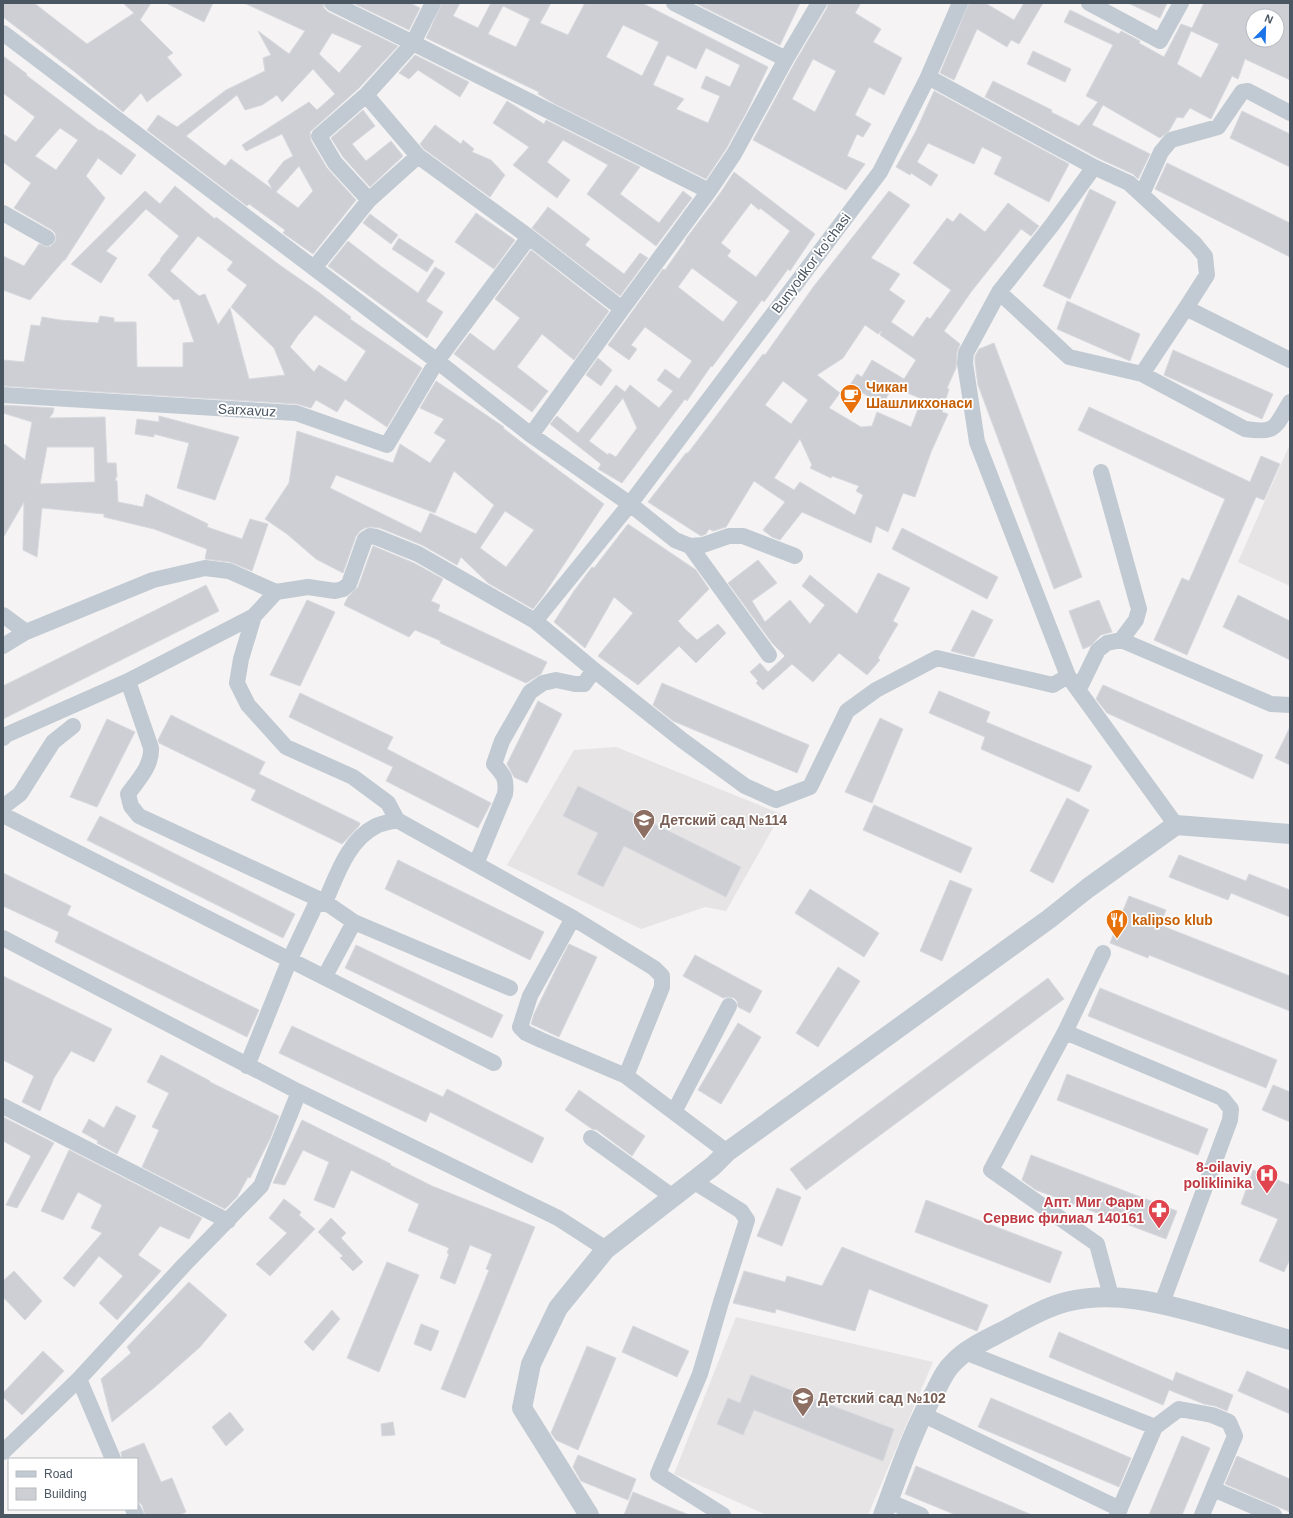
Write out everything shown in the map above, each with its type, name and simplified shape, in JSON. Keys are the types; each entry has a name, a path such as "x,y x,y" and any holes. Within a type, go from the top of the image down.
{"street":[{"path":"332,3 709,191"},
{"path":"369,200 335,163 320,136 366,95 413,43 434,3"},
{"path":"674,3 786,59"},
{"path":"531,435 622,308 709,191 734,154 786,59 819,3"},
{"name":"Bunyodkor ko'chasi","path":"535,621 630,504 880,172 928,76 960,3"},
{"path":"1089,3 1160,41 1181,3"},
{"path":"3,33 437,361 531,435 630,504 675,540 690,546 703,545 729,536 743,536 796,556"},
{"path":"928,76 1094,167 1129,183 1205,256 1206,275 1142,374"},
{"path":"1142,194 1161,152 1171,140 1218,127 1242,92 1248,91 1290,113"},
{"path":"366,95 418,156 529,237 622,308"},
{"path":"314,268 369,200 418,156"},
{"path":"1094,167 1052,225 999,292 966,353 965,363 977,442 1068,676 1079,689 1176,825"},
{"path":"3,213 47,238"},
{"path":"437,361 529,237"},
{"path":"999,292 1069,357 1142,374 1245,429 1262,432 1275,427 1290,402"},
{"path":"1186,308 1290,360"},
{"name":"Sarxavuz","path":"3,395 296,413 387,445 437,361"},
{"path":"1101,472 1139,610 1136,620 1121,640"},
{"path":"3,646 26,632 153,580 205,568 229,572 276,592 308,587 335,591 343,589 349,584 365,539 370,536 418,554 535,621 682,740 745,786 776,800 810,787 847,711 876,690 937,658 1053,685 1068,676"},
{"path":"690,546 768,655"},
{"path":"3,738 6,735 128,681 254,616 276,592"},
{"path":"3,615 26,632"},
{"path":"254,616 241,659 237,683 248,705 286,746 353,777 388,803 396,820 572,918 654,968 662,976 662,986 626,1076"},
{"path":"1079,689 1098,650 1107,643 1121,640 1271,704 1290,705"},
{"path":"476,864 505,794 506,783 502,773 494,764 502,741 530,692 543,683 556,680 575,684 584,684 594,670"},
{"path":"128,681 151,748 152,756 150,763 128,794 131,806 138,816 325,902 354,922 510,988"},
{"path":"3,807 20,794 53,742 73,726"},
{"path":"3,815 325,976 494,1063"},
{"path":"247,1066 290,959 315,906 325,902 343,861 361,837 376,826 396,820"},
{"path":"589,1515 522,1408 531,1364 558,1308 606,1250 713,1166 727,1152 1176,825 1290,834"},
{"path":"572,918 530,996 520,1027 526,1033 541,1040 626,1076 727,1152"},
{"path":"325,976 354,922"},
{"path":"3,938 247,1066 558,1218 606,1250"},
{"path":"1103,953 1065,1032 991,1170 1097,1244 1111,1296"},
{"path":"674,1112 729,1006"},
{"path":"1065,1032 1222,1098 1231,1109 1230,1120 1162,1303"},
{"path":"5,1446 79,1379 184,1265 261,1186 299,1092"},
{"path":"3,1106 228,1221"},
{"path":"591,1138 672,1197"},
{"path":"694,1181 741,1210 747,1220 720,1302 700,1374 658,1474 723,1515"},
{"path":"921,1515 885,1508 922,1414 953,1362 965,1352 1024,1320 1064,1302 1111,1296 1162,1303 1290,1340"},
{"path":"965,1352 1155,1426"},
{"path":"79,1379 113,1458"},
{"path":"922,1414 1119,1512 1155,1426 1180,1409 1212,1415 1229,1422 1235,1436 1202,1515"},
{"path":"1213,1489 1274,1515"}],"shaded area":[{"path":"1290,444 1290,586 1238,562"},
{"name":"Детский сад №114","path":"616,747 781,814 726,911 705,907 641,929 507,865 574,750"},
{"name":"Детский сад №102","path":"736,1317 933,1362 868,1515 767,1515 674,1474"}],"building":[{"path":"3,3 34,3 87,44 134,13 123,3 151,3 140,20 173,53 167,57 182,75 147,102 141,93 123,112 75,72 3,17"},
{"path":"166,3 213,3 204,22"},
{"path":"244,3 323,3 324,8 328,12 398,46 359,88 310,132 311,141 327,168 356,200 313,254 283,233 285,230 249,204 247,206 147,130 158,115 177,127 226,90 265,71 263,58 271,55 258,31 289,54 305,31","holes":["332,33 362,46 339,73 319,54","313,69 335,94 317,110 309,102 242,145 246,151 282,134 293,156 284,161 268,181 272,189 231,159 225,166 186,136 237,95 245,110 262,105 277,95 282,102","299,166 313,191 298,208 276,192"]},
{"path":"353,3 410,3 420,8 409,30"},
{"path":"442,3 460,3 453,16 478,28 491,3 551,3 540,23 568,35 585,3 642,3 768,67 747,111 726,149 706,179 555,104 538,94 539,92 426,38","holes":["503,6 530,19 516,47 488,34","623,25 659,42 642,76 606,57","706,48 740,65 730,87 706,76 701,88 720,96 708,123 676,109 684,99 653,85 667,55 696,69"]},
{"path":"695,3 800,3 780,45"},
{"path":"828,3 861,3 855,13 881,29 873,42 902,58 884,95 869,87 855,115 871,124 863,137 857,134 847,156 865,164 846,190 753,140 794,64 827,8","holes":["813,59 836,71 815,112 792,99"]},
{"path":"969,3 985,3 1014,20 1024,3 1043,3 1019,44 1011,40 1007,47 977,29 954,80 940,73"},
{"path":"1128,3 1167,3 1160,18"},
{"path":"1204,3 1290,3 1290,80 1245,59 1238,79 1232,76 1211,119 1190,108 1183,118 1177,117 1169,131 1160,138 1103,105 1092,125 1150,154 1138,179 1133,174 1098,158 985,97 993,81 1052,110 1051,112 1079,126 1098,102 1086,96 1113,45 1064,22 1070,10 1119,34 1121,31 1140,41 1139,43 1164,57 1181,24 1192,28","holes":["1191,31 1219,44 1201,78 1177,64"]},
{"path":"1033,51 1071,69 1065,82 1027,64"},
{"path":"415,55 469,82 460,97 418,70 409,79 399,73"},
{"path":"3,56 100,131 101,130 136,155 121,175 98,158 86,176 105,198 65,260 30,300 3,290 3,256 24,266 39,244 47,247 51,246 55,242 56,238 55,233 52,230 14,208 31,183 3,162 3,134 16,142 35,117 3,93","holes":["60,128 78,140 56,170 35,156"]},
{"path":"934,91 1069,164 1049,202 994,174 1002,157 982,147 974,164 928,143 917,162 938,175 931,186 911,173 910,175 896,167 916,131"},
{"path":"507,101 544,124 546,120 640,167 620,194 659,223 683,191 692,198 656,246 587,194 608,165 563,140 547,162 570,180 557,198 513,165 529,147 493,123"},
{"path":"363,110 375,126 352,144 366,161 391,141 403,156 370,187 343,157 331,138"},
{"path":"1242,111 1290,134 1290,167 1230,138"},
{"path":"435,125 461,144 463,140 474,149 472,152 491,160 505,175 490,197 424,149 420,144"},
{"path":"1167,163 1290,223 1290,257 1155,189"},
{"path":"734,172 815,234 790,271 788,269 764,302 762,300 712,367 711,366 687,401 685,399 622,483 598,469 601,464 550,424 557,416 578,433 616,385 625,392 630,385 659,408 673,391 657,380 665,369 679,379 692,361 645,327 631,345 637,349 629,360 608,345 663,269 665,270 685,240","holes":["751,203 790,231 756,277 727,256 731,251 721,243","692,268 738,302 723,322 678,287","623,398 637,428 616,457 609,453 608,455 589,441"]},
{"path":"175,186 215,219 216,217 317,291 351,317 350,319 422,368 387,427 345,399 337,412 316,400 311,408 297,404 3,386 3,360 24,362 31,325 40,326 42,317 98,323 100,316 114,318 114,322 136,322 137,367 183,367 183,343 194,342 179,299 174,300 148,275 179,236 146,209 106,251 117,258 101,283 71,264 145,191 160,204","holes":["198,236 233,262 227,270 247,285 231,307 274,348 285,375 249,379 230,308 218,325 205,294 199,296 170,271","315,315 366,351 346,382 319,365 314,372 290,347"]},
{"path":"1090,189 1116,202 1070,299 1043,286"},
{"path":"889,191 910,205 871,258 900,274 889,290 905,301 891,322 913,337 927,317 930,319 951,290 913,263 947,218 953,222 960,213 985,232 1008,203 1039,226 1031,236 1021,229 971,292 944,331 960,344 957,352 956,368 947,388 949,389 942,412 948,414 931,452 915,497 903,493 888,532 876,526 871,543 802,512 780,540 772,537 763,530 785,502 754,481 726,527 713,531 709,529 706,534 701,536 648,502 686,453 688,453 763,354 765,355 814,286","holes":["865,325 878,334 882,331 880,335 916,360 904,379 872,360 862,377 857,374 850,385 882,405 893,387 922,399 911,427 877,412 872,426 861,427 829,408 840,393 817,375 843,358","783,381 808,400 791,424 765,405","800,439 812,465 810,468 831,478 832,476 859,486 856,491 863,495 855,515 800,482 794,490 774,478"]},
{"path":"548,207 590,239 585,245 624,274 640,253 648,258 620,296 532,228"},
{"path":"476,213 515,240 494,269 455,242"},
{"path":"370,214 398,235 391,244 363,223"},
{"path":"399,238 434,261 427,272 392,249"},
{"path":"348,241 418,293 435,267 445,273 426,301 443,312 427,338 328,266"},
{"path":"531,250 609,311 574,360 542,334 517,367 548,391 532,412 454,354 470,333 494,351 520,318 495,299"},
{"path":"1067,301 1140,334 1130,361 1057,329"},
{"path":"994,343 1082,577 1054,589 978,385 975,356 979,349"},
{"path":"1173,350 1273,394 1262,419 1164,375"},
{"path":"598,358 612,370 601,386 586,375"},
{"path":"436,381 504,427 503,428 538,455 604,504 533,609 488,583 461,557 457,565 422,545 380,528 371,527 360,531 356,536 343,573 316,559 287,534 265,519 289,483 297,431 393,463 400,444 430,463 446,440 434,433 444,419 420,408","holes":["454,471 494,505 476,534 430,513 421,533 330,488 336,475 435,513","505,511 534,530 506,567 480,548"]},
{"path":"3,405 54,408 53,413 49,418 105,417 107,463 116,463 117,476 115,480 117,481 118,502 143,507 146,494 208,524 207,527 242,539 250,519 268,524 252,571 230,562 205,559 207,549 154,529 104,517 104,514 42,508 37,557 23,550 24,502 3,538 3,443 25,460 32,422 3,413","holes":["47,447 94,447 95,482 40,484"]},
{"path":"1089,407 1250,482 1261,456 1280,464 1264,500 1256,497 1187,655 1154,640 1182,578 1189,581 1225,499 1078,430"},
{"path":"159,416 239,437 215,500 177,488 189,443 154,434 154,437 135,434 137,419 159,422"},
{"path":"628,524 696,570 709,589 678,621 685,629 697,640 718,624 726,633 696,663 679,646 638,685 598,656 633,613 614,597 585,648 554,622 592,567 594,568"},
{"path":"902,528 998,577 987,599 892,549"},
{"path":"373,546 414,563 443,579 431,601 440,605 438,611 547,662 541,674 526,683 440,643 441,641 415,630 409,637 344,605 348,597 358,587"},
{"path":"758,560 777,583 752,601 765,622 790,600 810,624 825,605 802,586 810,575 857,614 878,573 910,588 893,621 898,624 878,658 880,660 867,675 839,653 813,682 792,664 763,690 756,683 758,681 750,672 760,663 768,672 785,656 772,643 728,583"},
{"path":"206,585 219,611 3,719 3,686"},
{"path":"1238,595 1290,621 1290,660 1223,627"},
{"path":"307,600 335,612 300,686 270,675"},
{"path":"1099,600 1112,632 1101,635 1090,646 1083,649 1069,611"},
{"path":"972,610 993,620 974,657 951,651"},
{"path":"662,683 809,745 797,773 673,721 653,705"},
{"path":"1103,685 1263,755 1253,779 1107,713 1096,699"},
{"path":"939,691 990,712 986,722 1092,766 1079,792 981,749 985,737 929,713"},
{"path":"300,693 393,737 387,749 491,803 478,828 386,781 393,767 289,717"},
{"path":"538,701 562,714 527,783 514,777 507,764"},
{"path":"171,715 265,762 259,774 360,823 359,826 342,844 251,800 256,790 159,743 158,740"},
{"path":"880,718 903,729 872,803 845,792"},
{"path":"107,719 135,732 97,807 70,797"},
{"path":"1290,727 1290,765 1275,758"},
{"path":"578,786 741,867 726,897 624,846 603,887 577,874 598,833 563,816"},
{"path":"1067,798 1089,810 1053,883 1030,871"},
{"path":"874,805 972,848 961,873 863,830"},
{"path":"100,816 295,914 283,938 87,840"},
{"path":"1179,855 1246,881 1249,874 1290,890 1290,917 1231,893 1228,900 1169,877"},
{"path":"398,860 544,932 530,960 385,889"},
{"path":"3,873 71,906 67,915 259,1010 247,1037 55,942 59,932 3,906"},
{"path":"950,880 972,889 942,961 920,951"},
{"path":"810,889 879,933 864,957 795,913"},
{"path":"1129,896 1166,910 1160,925 1290,976 1290,1011 1149,955 1148,958 1110,943"},
{"path":"569,944 597,957 559,1037 531,1024 534,1014"},
{"path":"356,945 503,1015 492,1038 345,968"},
{"path":"695,955 762,991 750,1013 738,1007 737,1001 734,998 723,998 683,976"},
{"path":"838,967 860,981 818,1047 796,1033"},
{"path":"3,976 112,1029 94,1062 71,1051 54,1078 40,1111 22,1102 34,1076 3,1060"},
{"path":"1048,978 1064,999 806,1190 790,1169"},
{"path":"1100,988 1277,1060 1266,1088 1088,1016"},
{"path":"738,1023 761,1037 721,1104 698,1090"},
{"path":"292,1026 443,1097 447,1089 544,1138 532,1163 430,1112 426,1122 279,1053"},
{"path":"161,1055 210,1082 279,1116 270,1139 250,1178 248,1177 237,1197 225,1209 142,1167 159,1130 152,1127 169,1093 147,1082"},
{"path":"1067,1074 1208,1129 1198,1155 1057,1100"},
{"path":"1273,1085 1290,1092 1290,1122 1262,1110"},
{"path":"579,1090 645,1136 632,1156 597,1130 592,1129 565,1110"},
{"path":"116,1106 136,1116 117,1154 97,1143 98,1141 82,1132 89,1119 104,1128"},
{"path":"3,1117 54,1143 17,1208 6,1205 31,1156 3,1141"},
{"path":"302,1120 432,1186 535,1227 465,1398 441,1389 489,1270 486,1269 492,1254 470,1245 455,1284 440,1278 449,1254 447,1253 449,1248 408,1231 419,1204 351,1170 334,1208 314,1200 329,1162 303,1150 285,1185 273,1183"},
{"path":"69,1150 202,1218 189,1239 160,1226 138,1255 161,1271 117,1320 99,1303 123,1276 99,1256 74,1287 63,1278 102,1233 91,1228 102,1205 78,1192 63,1220 41,1211"},
{"path":"1031,1155 1177,1211 1166,1239 1036,1190 1022,1180"},
{"name":"8-oilaviy poliklinika","path":"1253,1170 1290,1185 1290,1259 1284,1272 1259,1261 1278,1219 1241,1204"},
{"path":"777,1188 801,1197 782,1246 757,1236"},
{"path":"284,1199 301,1212 299,1215 315,1229 270,1276 256,1264 287,1233 269,1218"},
{"path":"926,1200 1062,1252 1050,1283 915,1232"},
{"path":"331,1218 346,1233 341,1238 363,1262 353,1271 340,1258 343,1256 318,1232"},
{"path":"842,1247 988,1305 977,1331 869,1289 855,1331 776,1309 775,1313 733,1303 744,1271 785,1282 787,1276 822,1286"},
{"path":"387,1262 419,1275 379,1372 347,1358"},
{"path":"14,1271 42,1301 25,1320 3,1297 3,1281"},
{"path":"189,1282 227,1315 200,1347 155,1387 112,1422 101,1379 131,1353 127,1347"},
{"path":"332,1310 340,1319 313,1351 304,1342"},
{"path":"421,1324 439,1331 431,1351 414,1344"},
{"path":"633,1326 689,1351 677,1377 622,1352"},
{"path":"1059,1332 1173,1381 1176,1372 1233,1395 1227,1411 1215,1406 1204,1404 1169,1390 1163,1405 1049,1357"},
{"path":"587,1346 616,1358 578,1450 556,1440 551,1433"},
{"path":"43,1351 64,1371 22,1415 3,1397 3,1393"},
{"path":"1247,1371 1290,1390 1290,1414 1238,1391"},
{"path":"751,1375 894,1429 883,1461 754,1410 743,1435 717,1424 728,1398 740,1403"},
{"path":"991,1398 1131,1458 1119,1487 978,1427"},
{"path":"230,1412 244,1430 226,1446 212,1427"},
{"path":"393,1422 395,1435 382,1436 381,1424"},
{"path":"1182,1436 1210,1448 1182,1515 1149,1515"},
{"path":"144,1443 161,1482 172,1478 186,1512 179,1515 145,1515 142,1505 138,1502 138,1458 122,1458 121,1452"},
{"path":"578,1455 636,1479 628,1500 581,1481 573,1467"},
{"path":"1237,1456 1290,1479 1290,1512 1225,1484"},
{"path":"916,1466 1032,1515 956,1515 905,1494"},
{"path":"633,1492 689,1515 624,1515"}],"place":[{"name":"Чикан Шашликхонаси","path":"851,414"},
{"name":"Детский сад №114","path":"644,840"},
{"name":"kalipso klub","path":"1117,940"},
{"name":"8-oilaviy poliklinika","path":"1267,1194"},
{"name":"Апт. Миг Фарм Сервис филиал 140161","path":"1159,1230"},
{"name":"Детский сад №102","path":"803,1418"}]}
